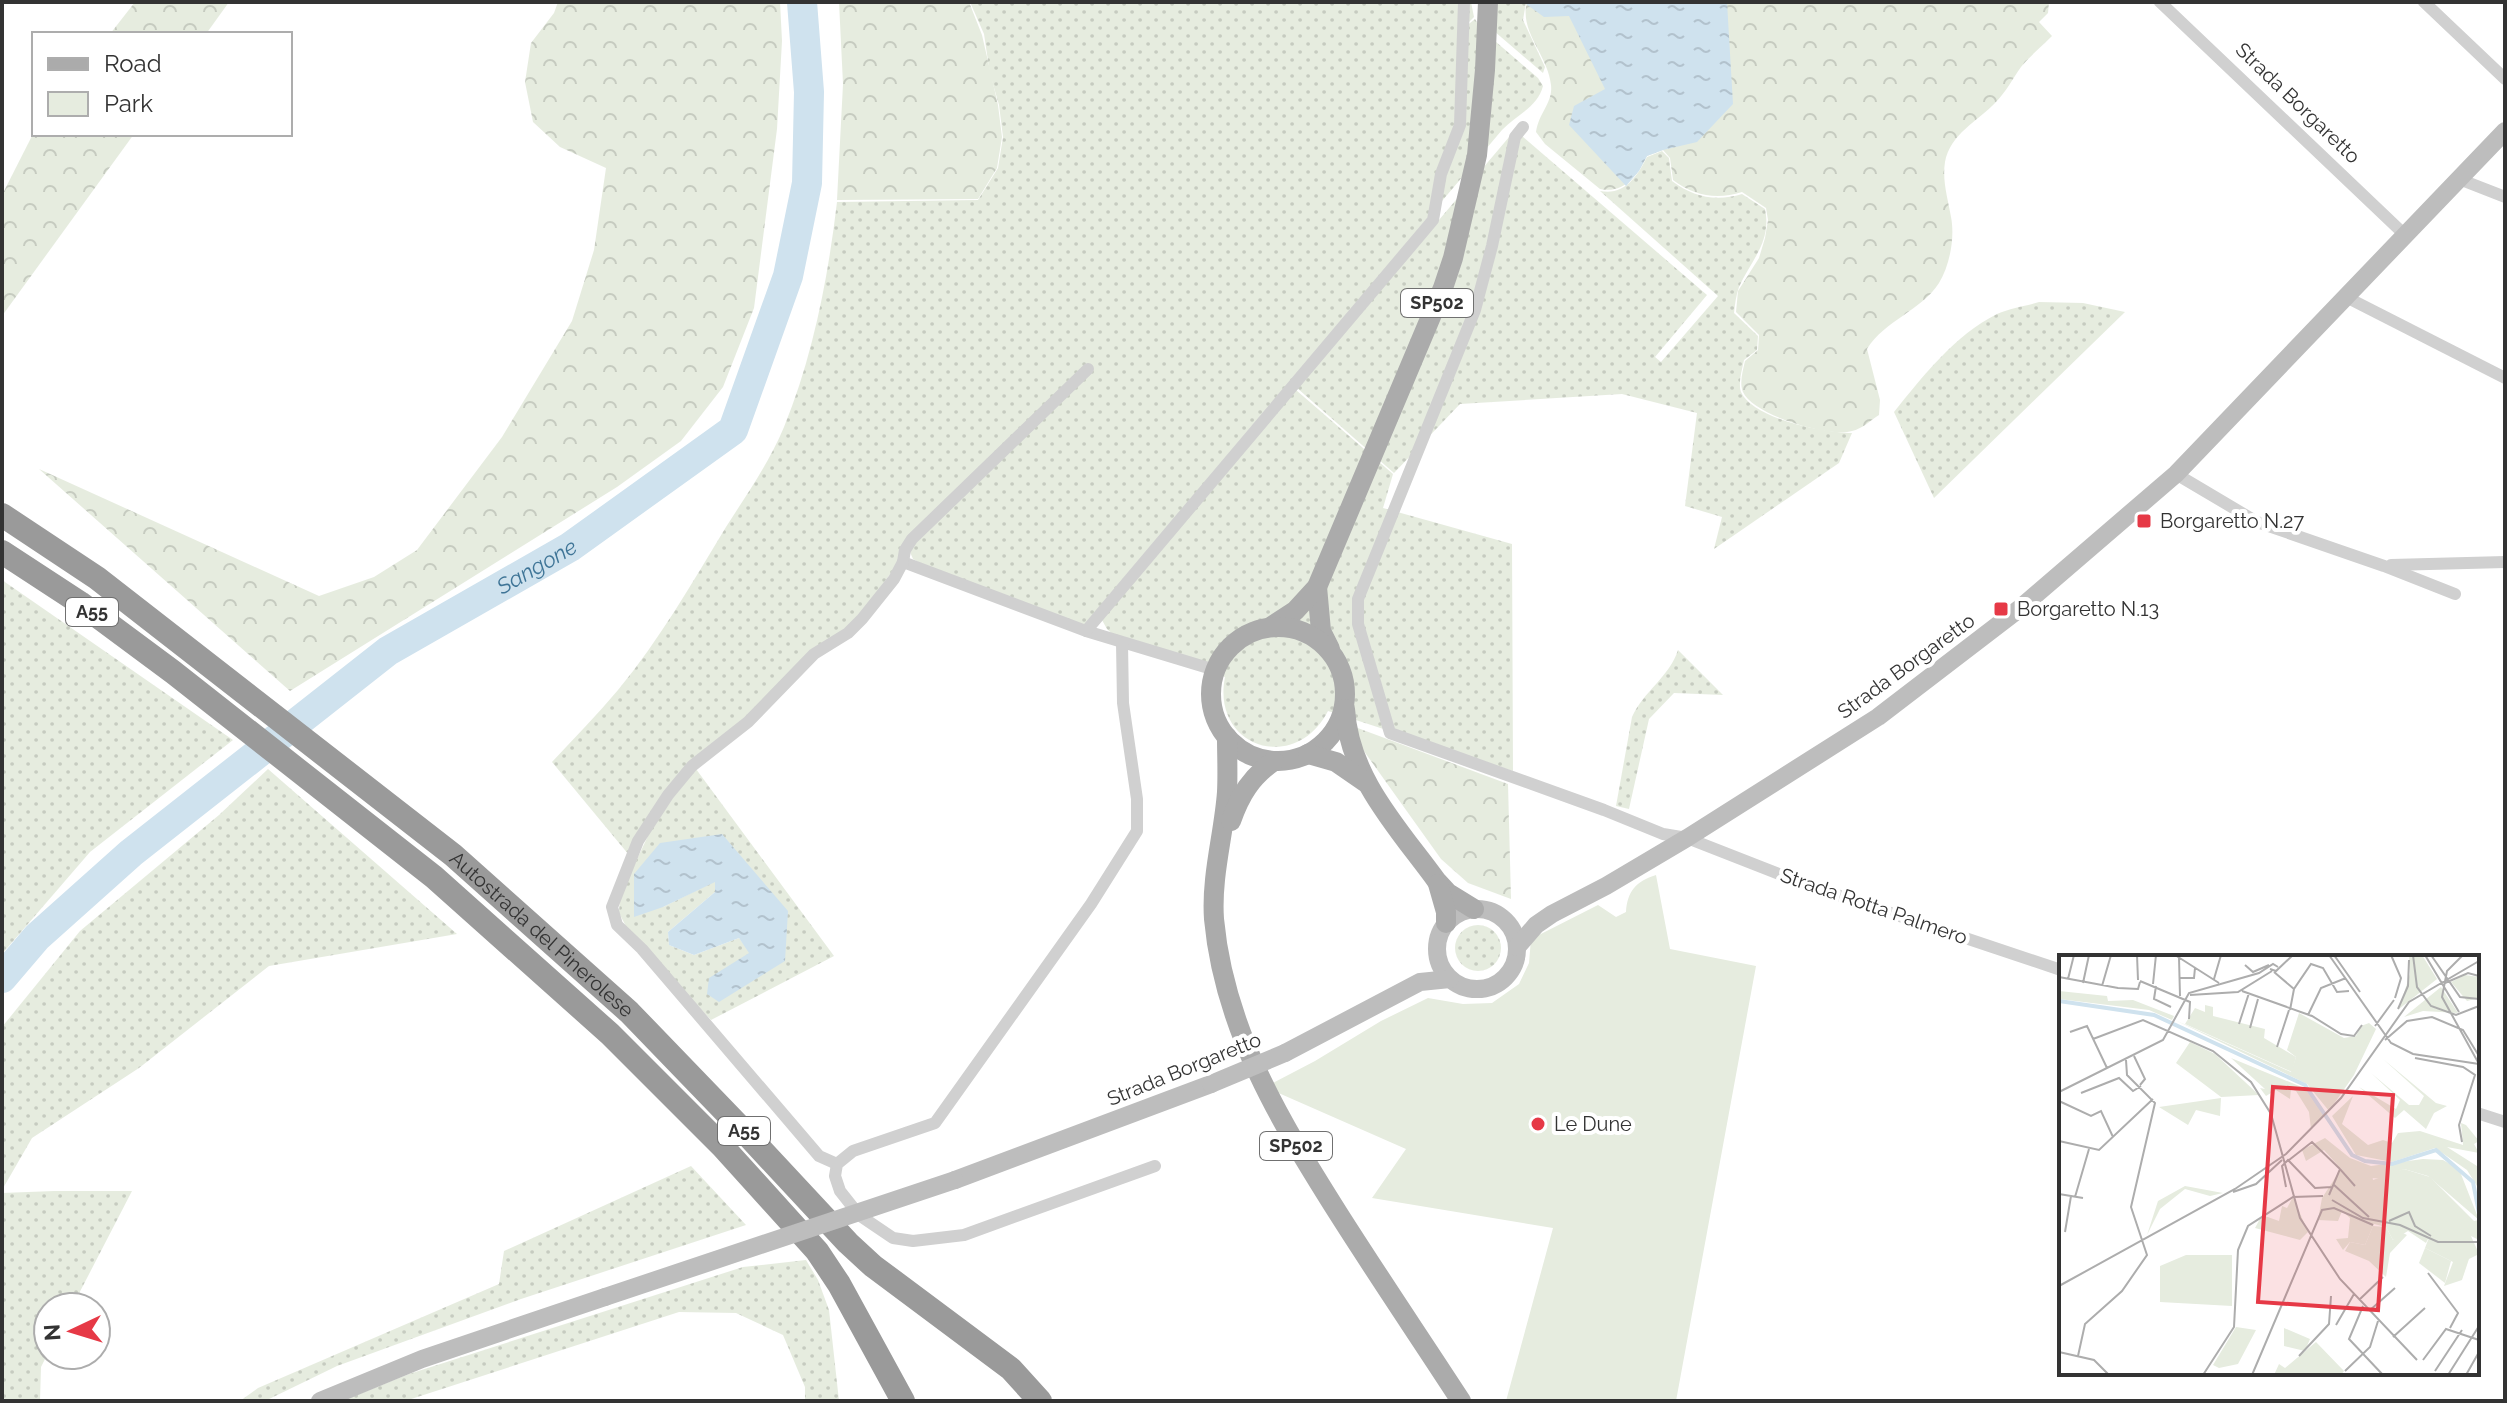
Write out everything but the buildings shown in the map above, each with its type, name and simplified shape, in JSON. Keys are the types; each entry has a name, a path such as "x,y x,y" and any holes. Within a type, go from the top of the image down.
{"highway":[{"name":"Autostrada del Pinerolese","path":"2,515 97,578 453,855 629,1012 848,1243 873,1266 1011,1369 1040,1401"},
{"name":"Autostrada del Pinerolese","path":"2,552 80,603 173,672 434,877 610,1034 722,1146 817,1251 839,1284 903,1401"}],"main road":[{"name":"SP502","path":"1461,1401 1289,1135 1261,1083 1236,1024 1220,971 1214,915 1217,859 1227,793 1227,737 1217,722 1211,687 1224,653 1237,640 1272,626 1295,611 1317,587 1443,288 1477,155 1488,2"},
{"name":"SP502","path":"1317,587 1321,631 1340,668 1345,684 1345,701"},
{"path":"1272,626 1286,626 1312,635 1332,653"},
{"path":"1227,737 1256,758 1291,760 1308,754 1329,738 1337,727 1345,701"},
{"path":"1345,701 1349,742 1365,782 1436,880 1448,893 1474,909"},
{"path":"1308,754 1336,762 1365,782"},
{"name":"SP502","path":"1217,859 1242,793 1256,774 1274,761"},
{"path":"1436,880 1444,902 1446,923"}],"street":[{"path":"1086,631 1433,220 1441,174 1460,125 1464,2"},
{"name":"Strada Borgaretto","path":"2160,2 2405,235"},
{"path":"2424,2 2505,79"},
{"name":"Strada Rotta Palmero","path":"1523,127 1515,137 1475,310 1358,599 1358,624 1390,733 1663,834 1687,838 1807,885 2059,969"},
{"name":"Strada Borgaretto","path":"1517,947 1536,925 1552,914 1687,838 1878,717 2019,609 2176,474 2505,131"},
{"path":"2459,179 2505,197"},
{"path":"2346,297 2505,378"},
{"path":"837,1164 819,1156 642,949 625,935 617,925 612,907 638,841 668,795 692,766 748,722 814,654 848,633 894,579 912,539 1088,369"},
{"path":"2176,474 2257,522 2455,594"},
{"path":"903,562 1086,631 1215,670"},
{"path":"2384,566 2505,562"},
{"path":"1122,643 1123,703 1137,799 1137,831 1091,904 935,1123 853,1151 837,1164 835,1176 840,1191 859,1215 893,1238 913,1241 964,1235 1155,1166"},
{"path":"1474,909 1489,911 1504,920 1513,933 1517,947 1511,971 1495,985 1481,990 1470,989 1450,979 1438,961 1439,935 1446,923 1460,913 1474,909"},
{"name":"Strada Borgaretto","path":"1504,920 1552,914"},
{"name":"Strada Borgaretto","path":"320,1401 422,1359 955,1180 1211,1084 1285,1053 1420,982 1438,961"},
{"name":"Strada Borgaretto","path":"1420,982 1450,979"},
{"path":"2479,1114 2505,1122"}],"green space":[{"path":"135,2 229,2 207,32 112,32"},
{"path":"558,2 780,2 782,41 777,129 754,308 723,387 681,441 617,487 290,691 39,469 319,596 374,577 417,550 502,437 572,321 594,250 606,168 560,147 533,122 525,82 531,43 554,13"},
{"path":"839,2 969,2 982,35 1002,137 997,168 978,199 837,200 843,84"},
{"path":"970,2 1471,2 1474,17 1460,31 1475,19 1481,29 1538,78 1543,86 1536,100 1502,130 1084,625 922,564 913,559 910,552 897,564 860,617 711,749 629,855 552,762 610,699 648,651 772,453 794,400 811,345 824,288 837,202 978,200 998,168 1003,137 999,105 984,34"},
{"path":"1479,2 1526,2 1523,20 1545,67 1543,73 1487,25"},
{"path":"1527,2 2049,2 2048,13 2039,22 2052,36 2021,67 1996,102 1959,136 1948,152 1944,176 1952,242 1943,276 1923,301 1883,330 1867,349 1880,400 1879,415 1856,430 1827,431 1793,423 1750,401 1743,392 1742,376 1745,361 1758,350 1759,335 1736,312 1738,291 1759,258 1765,238 1766,208 1742,192 1724,196 1689,190 1673,180 1670,158 1663,150 1647,156 1634,177 1623,186 1600,189 1545,144 1536,132 1550,97 1551,85 1545,64 1530,34"},
{"path":"1515,130 1707,295 1655,357 1661,362 1718,296 1600,191 1623,188 1634,178 1647,157 1662,151 1669,158 1672,181 1680,186 1714,198 1742,194 1765,209 1766,231 1739,287 1734,313 1758,336 1757,350 1744,360 1741,392 1748,402 1774,417 1808,427 1852,433 1839,463 1714,549 1722,517 1685,506 1697,413 1622,394 1460,404 1394,473 1297,388"},
{"path":"32,136 133,136 2,316 2,195"},
{"path":"2039,302 2083,303 2125,312 1934,498 1894,412 1916,384 1967,333 1997,314"},
{"path":"1296,390 1393,474 1383,508 1512,544 1513,771 1328,711 1314,731 1296,743 1277,747 1259,744 1243,735 1231,721 1224,701 1225,677 1122,643 1107,629 1102,620"},
{"path":"2,580 233,740 90,852 2,954"},
{"path":"1678,650 1723,695 1674,693 1649,719 1629,809 1616,806 1632,717 1669,668"},
{"path":"1355,727 1508,784 1511,899 1468,883 1441,859 1361,747"},
{"path":"268,769 457,934 269,966 139,1068 32,1138 2,1190 2,1027 80,931 219,815"},
{"path":"696,769 834,956 711,1020 629,932 619,913 620,895 656,819","holes":["722,834 785,961 750,952 739,938 694,955 669,945 668,932 715,892 715,881 663,907"]},
{"name":"Le Dune","path":"1656,875 1670,949 1756,966 1676,1401 1506,1401 1553,1228 1372,1198 1406,1149 1265,1087 1428,998 1463,1004 1492,1003 1519,984 1529,963 1531,939 1598,905 1616,917 1626,912 1634,888"},
{"path":"1478,925 1487,926 1494,932 1500,939 1500,957 1494,964 1487,970 1478,971 1469,970 1462,964 1456,957 1455,948 1456,939 1462,932 1469,926"},
{"path":"691,1166 746,1225 521,1299 337,1366 265,1401 240,1401 258,1388 499,1284 504,1251"},
{"path":"132,1191 80,1291 32,1291 32,1371 41,1371 40,1401 2,1401 2,1193"},
{"path":"806,1260 818,1280 829,1310 839,1401 805,1401 805,1387 783,1335 736,1313 679,1312 405,1401 342,1401 409,1374 743,1267"}],"water":[{"path":"1527,2 1727,2 1733,104 1697,142 1647,156 1626,186 1569,125 1574,106 1605,89 1569,16 1544,17"},
{"path":"722,834 788,911 785,961 719,1002 707,994 709,978 749,953 739,938 694,955 669,945 668,932 715,892 715,882 634,917 634,874 660,843"}],"waterway":[{"name":"Sangone","path":"2,978 37,937 131,853 388,651 570,547 733,430 788,276 807,183 809,92 802,2"}],"place":[{"name":"Borgaretto N.27","path":"2144,521"},
{"name":"Borgaretto N.13","path":"2001,609"},
{"name":"Le Dune","path":"1538,1124"}]}
